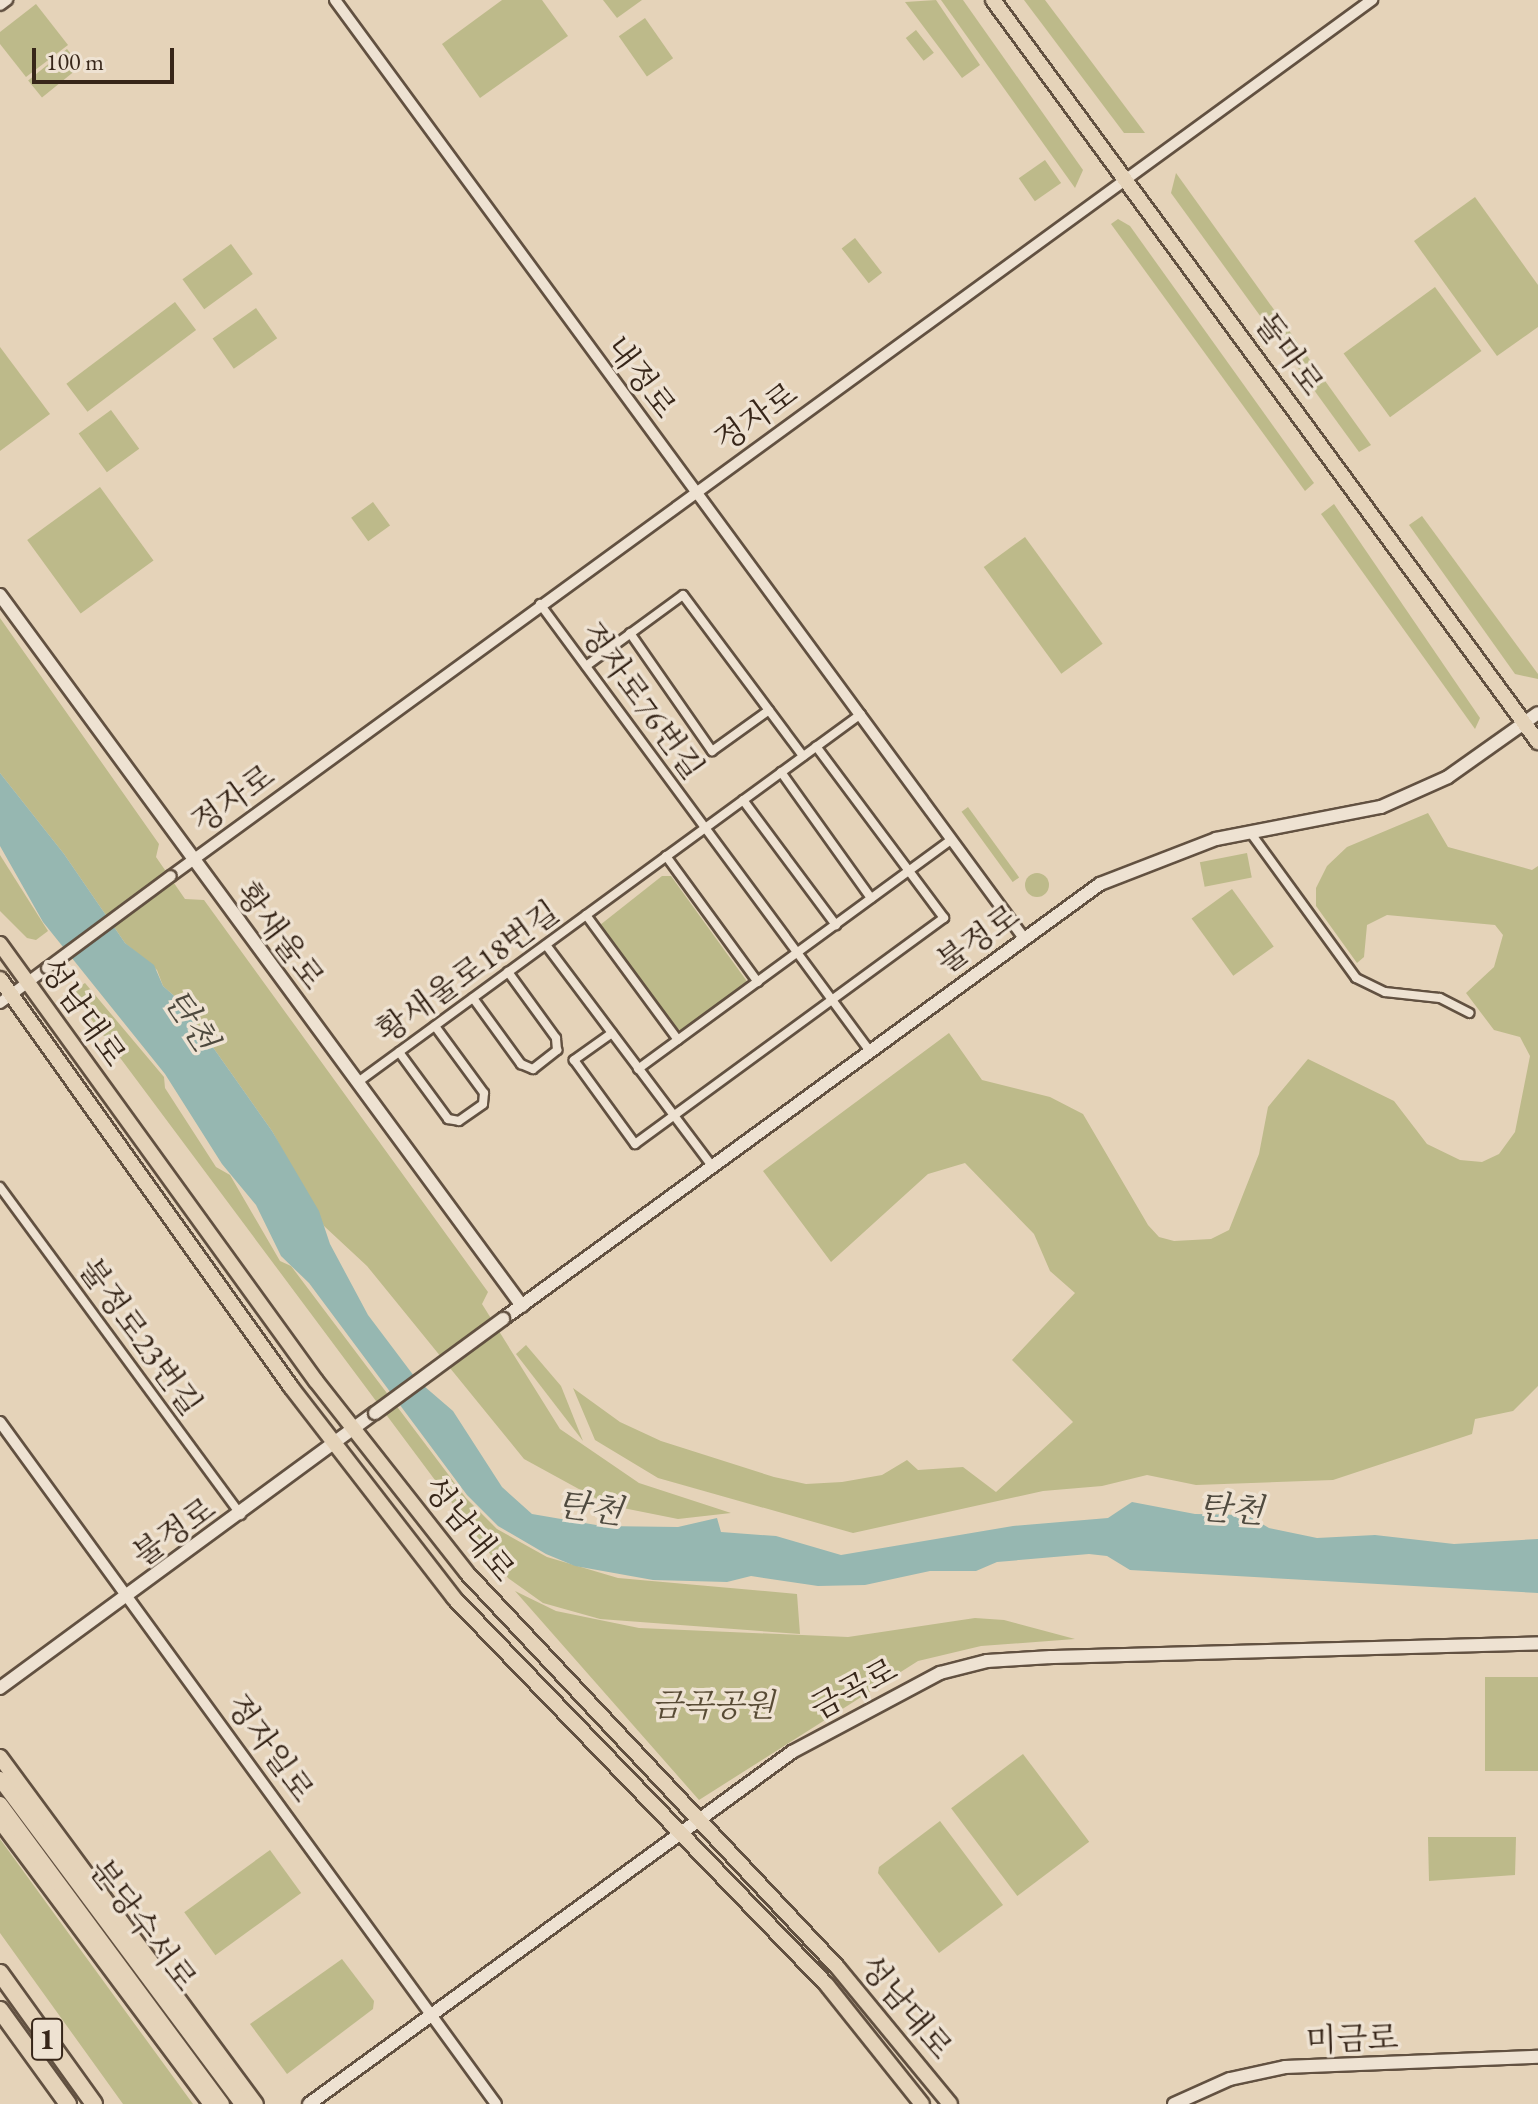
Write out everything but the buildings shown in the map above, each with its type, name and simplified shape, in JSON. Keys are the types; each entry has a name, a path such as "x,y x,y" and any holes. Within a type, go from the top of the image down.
{"highway":[{"name":"1","path":"0,1973 94,2104"},
{"name":"1","path":"0,2010 68,2104"}],"main road":[{"name":"돌마로","path":"993,0 1538,742"},
{"name":"황새울로","path":"0,595 192,861 522,1306"},
{"name":"불정로","path":"0,1688 241,1515 1023,937 1124,872 1250,832 1357,815 1406,798 1448,777 1538,713"},
{"name":"성남대로","path":"0,944 354,1429 467,1573 838,1968 950,2104"},
{"name":"성남대로","path":"0,979 6,999 335,1443 454,1598 827,1985 922,2104"},
{"name":"금곡로","path":"309,2104 792,1752 940,1673 987,1661 1538,1643"},
{"path":"0,1757 256,2104"},
{"name":"분당수서로","path":"0,1779 242,2104"},
{"name":"분당수서로","path":"0,1804 222,2104"},
{"path":"0,1821 211,2104"},
{"name":"미금로","path":"1174,2104 1218,2083 1285,2067 1538,2057"}],"street":[{"path":"0,5 7,0"},
{"name":"내정로","path":"335,0 1023,937"},
{"name":"정자로","path":"28,981 540,603 696,493 1372,0"},
{"path":"586,666 683,595 803,756"},
{"name":"정자로76번길","path":"540,603 869,1050"},
{"path":"630,633 712,751 769,710"},
{"name":"황새울로18번길","path":"358,1082 861,714"},
{"path":"612,1033 574,1060 635,1144 944,918 816,746"},
{"path":"781,772 871,898"},
{"path":"743,800 836,925"},
{"path":"1250,832 1356,978 1385,992 1404,991 1440,998 1469,1013"},
{"path":"638,1069 950,841"},
{"path":"666,856 758,982"},
{"path":"586,915 678,1040"},
{"path":"546,945 712,1166"},
{"path":"473,998 521,1064 533,1069 557,1050 556,1038 508,972"},
{"path":"6,999 28,981"},
{"path":"399,1052 448,1119 459,1121 471,1113 483,1104 484,1093 435,1026"},
{"name":"불정로23번길","path":"0,1187 241,1515"},
{"name":"정자일로","path":"0,1422 496,2104"}],"green space":[{"path":"502,0 542,0 568,36 480,98 442,44"},
{"path":"603,0 642,0 617,18"},
{"path":"936,0 980,65 962,78 905,2"},
{"path":"941,0 963,0 1083,170 1075,188"},
{"path":"1024,0 1045,0 1145,133 1124,133"},
{"path":"36,4 68,45 26,77 0,44 0,32"},
{"path":"645,18 673,58 647,76 619,36"},
{"path":"916,30 934,53 924,61 906,38"},
{"path":"67,49 81,66 42,98 28,80"},
{"path":"1045,160 1061,183 1035,201 1019,178"},
{"path":"1176,173 1371,445 1359,452 1171,193"},
{"path":"1475,197 1538,285 1538,327 1497,356 1414,241"},
{"path":"1118,219 1130,226 1314,483 1305,491 1111,224"},
{"path":"855,238 882,273 869,283 842,248"},
{"path":"231,244 253,274 204,309 182,279"},
{"path":"1435,287 1481,351 1390,417 1344,353"},
{"path":"175,302 196,330 87,412 66,384"},
{"path":"256,308 277,338 234,369 213,338"},
{"path":"0,347 50,414 0,451"},
{"path":"111,410 139,449 107,472 79,434"},
{"path":"100,487 153,561 81,614 27,540"},
{"path":"373,502 390,525 368,541 351,518"},
{"path":"1334,504 1480,718 1475,729 1321,514"},
{"path":"1422,516 1538,674 1538,679 1515,674 1409,525"},
{"path":"1025,537 1103,644 1061,674 984,567"},
{"path":"0,618 159,844 156,857 185,899 204,900 488,1292 482,1304 560,1429 639,1483 731,1513 678,1519 608,1505 524,1459 367,1266 324,1226 272,1131 181,1002 163,986 157,970 125,943 64,854 0,773"},
{"path":"968,807 1019,877 1013,882 962,812"},
{"path":"1428,813 1448,847 1532,870 1538,866 1538,1386 1513,1411 1475,1419 1472,1434 1333,1480 1196,1485 1147,1475 1102,1486 1043,1491 853,1533 658,1478 595,1440 573,1388 620,1422 661,1441 774,1477 806,1484 842,1482 882,1475 907,1460 918,1470 963,1467 996,1492 1073,1422 1012,1360 1075,1293 1050,1271 1034,1234 965,1163 928,1174 831,1262 763,1171 949,1033 982,1080 1050,1097 1083,1114 1148,1225 1159,1237 1174,1241 1211,1239 1229,1230 1259,1154 1268,1107 1308,1059 1394,1101 1427,1144 1460,1160 1482,1162 1499,1154 1515,1132 1530,1056 1520,1037 1494,1030 1466,993 1494,967 1503,935 1495,925 1387,915 1367,925 1364,957 1357,963 1316,906 1316,888 1327,866 1347,847"},
{"path":"1247,853 1252,878 1205,887 1200,862"},
{"path":"0,855 48,931 36,940 27,938 0,911"},
{"path":"1037,873 1046,876 1049,885 1046,894 1037,897 1028,894 1025,885 1028,876"},
{"path":"662,876 671,876 751,987 682,1031 675,1028 600,925"},
{"path":"1232,889 1274,946 1233,976 1192,918"},
{"path":"85,983 164,1077 165,1088 216,1167 230,1175 280,1261 291,1266 466,1498 497,1529 547,1557 618,1578 797,1594 800,1634 600,1619 543,1603 508,1578 71,992"},
{"path":"526,1345 561,1386 583,1441 516,1354"},
{"name":"금곡공원","path":"515,1591 556,1611 639,1628 848,1637 975,1618 1004,1620 1075,1639 981,1646 918,1661 699,1800"},
{"path":"1485,1677 1538,1677 1538,1771 1485,1771"},
{"path":"1023,1754 1089,1842 1017,1896 951,1808"},
{"path":"940,1821 1003,1905 939,1953 878,1873 879,1867"},
{"path":"1428,1837 1516,1837 1515,1875 1429,1881"},
{"path":"0,1839 193,2104 123,2104 0,1933"},
{"path":"270,1850 301,1893 215,1955 184,1912"},
{"path":"342,1959 374,2001 373,2009 287,2074 250,2024"}],"water":[{"name":"탄천","path":"0,773 64,854 125,943 154,965 163,986 181,1002 272,1131 319,1211 330,1244 368,1315 417,1380 453,1411 502,1487 532,1514 602,1526 678,1527 717,1518 721,1532 776,1536 841,1555 1013,1526 1108,1518 1132,1502 1195,1514 1247,1515 1269,1528 1317,1538 1375,1535 1454,1544 1538,1539 1538,1593 1130,1570 1107,1556 1089,1554 997,1562 976,1571 930,1571 865,1585 818,1586 751,1576 727,1582 653,1580 575,1566 546,1554 498,1526 467,1495 309,1283 281,1256 256,1205 222,1164 165,1074 43,922 0,846"}]}
